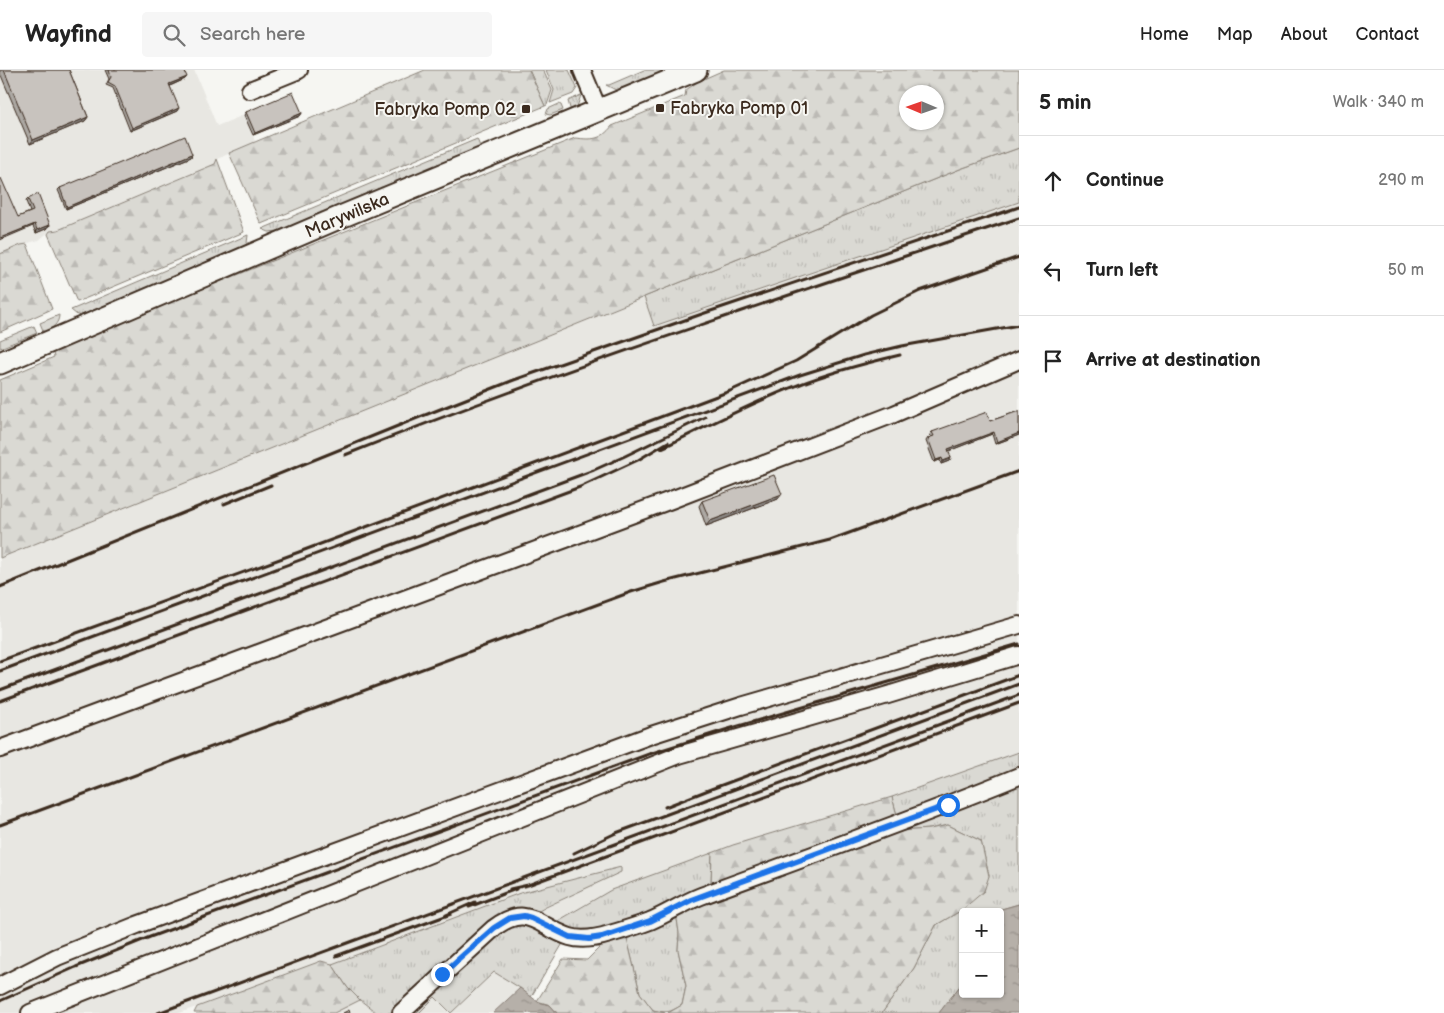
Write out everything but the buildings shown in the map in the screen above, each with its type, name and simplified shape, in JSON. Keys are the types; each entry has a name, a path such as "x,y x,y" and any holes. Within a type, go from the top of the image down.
{"main road":[{"name":"Marywilska","path":"0,363 344,216 696,70"}],"street":[{"path":"250,90 299,70"},
{"path":"582,70 600,110"},
{"path":"0,749 671,500 886,417 1019,360"},
{"path":"0,986 57,958 137,925 650,735 775,696 1019,625"},
{"path":"30,1013 679,755 1019,655"},
{"path":"401,1013 494,928 510,918 524,916 531,918 570,937 589,939 602,937 650,921 691,900 877,832 1019,776"}],"shaded area":[{"path":"0,70 194,70 217,126 292,95 300,116 253,135 255,142 217,159 215,164 58,230 50,231 39,240 0,254"},
{"path":"1019,148 1019,752 905,793 733,845 588,903 556,922 537,912 582,890 520,893 332,964 321,961 180,1013 0,1013 0,558 960,169"},
{"path":"494,972 520,988 493,1013 451,1013"},
{"path":"435,997 449,1013 419,1013"},
{"path":"360,1000 377,1013 334,1013"}],"green space":[{"path":"425,70 529,70 545,106 261,224 229,153"},
{"path":"529,70 543,70 552,90 545,106"},
{"path":"546,70 569,70 577,88 573,94 550,103 554,90"},
{"path":"644,70 672,70 618,91 606,85 609,85"},
{"path":"724,70 1019,70 1019,148 960,169 0,558 0,380 54,357 52,350 575,138 596,138 608,131 612,126 685,96 686,90 699,81"},
{"path":"581,95 577,107 571,112 568,101"},
{"path":"559,104 563,110 550,115 546,114 548,109"},
{"path":"477,139 481,149 278,231 269,232 262,229"},
{"path":"1019,148 1019,202 654,326 644,297 960,169"},
{"path":"217,159 244,232 77,302 48,234 50,231 58,230 215,164"},
{"path":"248,235 244,249 86,316 77,315 71,310"},
{"path":"27,244 52,309 0,332 0,254"},
{"path":"59,315 56,323 44,333 40,323"},
{"path":"34,326 37,333 0,348 0,340"},
{"path":"1019,752 1019,771 898,819 892,797"},
{"path":"1019,781 1019,904 1004,908 964,908 989,876 981,841 948,825 930,829 900,831"},
{"path":"892,797 898,819 711,886 712,853"},
{"path":"948,825 981,841 989,876 984,891 964,908 959,908 959,912 936,925 914,968 882,1013 668,1013 682,1005 686,986 678,950 679,933 676,912 900,831 930,829"},
{"path":"712,853 711,886 664,908 626,924 591,932 569,929 556,922 611,890"},
{"path":"621,867 621,872 537,912 527,910 508,911 499,916 392,1013 377,1013 360,1000 347,987 332,964 520,893"},
{"path":"676,912 679,933 678,950 686,986 682,1005 674,1010 662,1012 653,1010 640,993 626,934"},
{"path":"959,912 959,987 939,1013 882,1013 914,968 936,925"},
{"path":"520,921 562,940 562,945 531,997 494,972 451,1013 435,997 419,1013 407,1013 505,925"},
{"path":"626,934 640,993 653,1010 665,1013 557,1013 550,1005 537,1001 563,959 587,960 607,940"},
{"path":"321,961 332,964 347,987 360,1000 334,1013 194,1013 197,1007"}],"water":[{"path":"1019,904 1019,1013 939,1013 959,987 959,998 1004,998 1004,908"},
{"path":"520,988 538,1002 550,1005 557,1013 493,1013"}],"railway":[{"path":"0,587 514,380 702,314 1019,207"},
{"path":"345,455 596,361 1019,218"},
{"path":"0,661 730,391 796,361 871,315 920,291 1019,257"},
{"path":"0,671 800,375 864,355 902,346 1019,325"},
{"path":"662,448 746,407 798,385 849,368 900,355"},
{"path":"0,690 594,470 705,417"},
{"path":"0,701 580,487 638,460 668,442"},
{"path":"0,825 631,592 830,540 1019,471"},
{"path":"224,504 271,485"},
{"path":"0,1001 150,937 649,754 1019,644"},
{"path":"665,807 1019,675"},
{"path":"574,853 616,833 1019,684"},
{"path":"158,1013 1019,695"},
{"path":"510,889 528,885 1019,703"},
{"path":"469,907 516,889"},
{"path":"446,915 475,902"},
{"path":"336,956 451,914"}],"place":[{"name":"Fabryka Pomp 01","path":"660,108"},
{"name":"Fabryka Pomp 02","path":"526,109"}],"route":[{"path":"442,974 494,928 510,918 524,916 531,918 570,937 589,939 602,937 650,921 691,900 948,805"}]}
